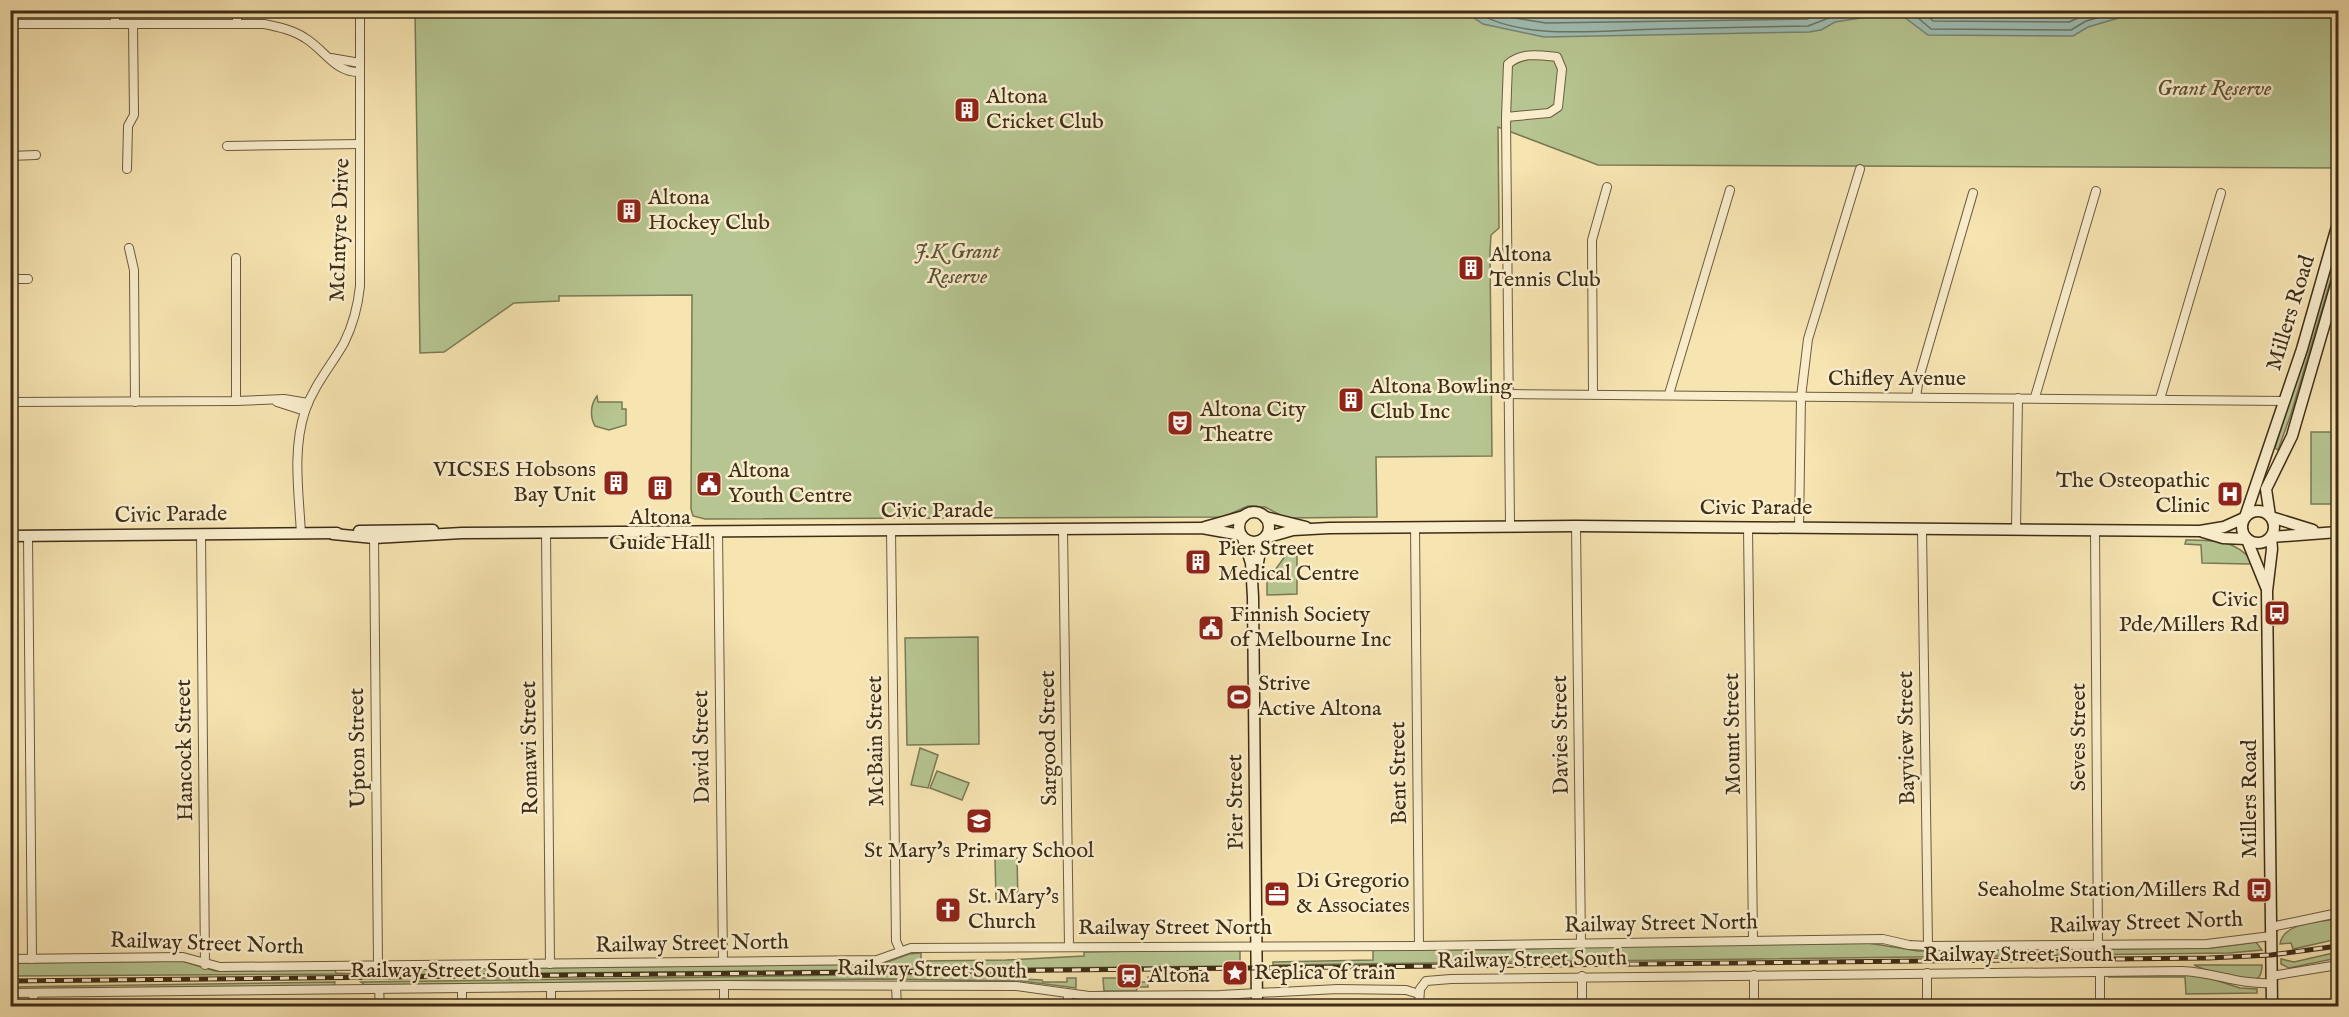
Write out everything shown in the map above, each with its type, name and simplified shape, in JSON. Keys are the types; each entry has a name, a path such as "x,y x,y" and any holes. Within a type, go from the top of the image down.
{"street":[{"path":"116,10 116,24"},
{"path":"237,10 237,23"},
{"name":"McIntyre Drive","path":"297,534 297,448 306,407 343,344 357,306 361,276 360,10"},
{"path":"10,24 264,24 306,38 342,70 360,72"},
{"path":"127,169 128,126 134,114 133,24"},
{"path":"1506,117 1549,113 1558,107 1562,69 1557,57 1530,54 1516,57 1508,64 1506,117 1510,527"},
{"path":"330,57 360,63"},
{"path":"227,146 360,144"},
{"path":"10,156 36,156"},
{"path":"1799,528 1800,397 1808,339 1860,169"},
{"path":"1593,394 1592,240 1606,187"},
{"path":"1669,394 1730,190"},
{"path":"2035,397 2096,191"},
{"path":"1916,397 1919,378 1973,193"},
{"path":"2160,399 2221,193"},
{"name":"Millers Road","path":"2245,518 2284,401 2338,223"},
{"path":"129,248 134,270 135,402"},
{"path":"236,258 236,402"},
{"name":"Millers Road","path":"2270,517 2266,489 2292,436 2338,278"},
{"path":"10,279 28,279"},
{"name":"Chifley Avenue","path":"1510,394 2284,401"},
{"path":"10,402 236,402 290,399 306,407"},
{"path":"2016,529 2018,399"},
{"path":"2319,531 2257,511 2245,518 2241,526 2247,539 2262,543 2271,537 2319,531 2338,532"},
{"path":"1257,512 1265,517 1269,525 1264,539 1250,542 1242,537 1239,527 1245,516 1257,512"},
{"name":"Civic Parade","path":"1202,528 1245,516"},
{"name":"Civic Parade","path":"1265,517 1312,528"},
{"path":"2270,517 2274,527 2271,537"},
{"name":"Civic Parade","path":"1264,539 1312,528 1415,527 1576,526 2200,531 2229,526 2245,518"},
{"name":"Davies Street","path":"1576,526 1581,943"},
{"name":"Bent Street","path":"1415,527 1419,946"},
{"name":"Mount Street","path":"1748,527 1754,940"},
{"name":"Civic Parade","path":"10,536 374,534 424,529 457,533 1202,528 1242,537"},
{"name":"Sargood Street","path":"1064,529 1069,946"},
{"name":"Bayview Street","path":"1922,529 1928,946"},
{"name":"McBain Street","path":"891,530 896,940 900,950"},
{"name":"Seves Street","path":"2095,530 2098,944"},
{"name":"Civic Parade","path":"2200,531 2223,538 2247,539"},
{"name":"Romawi Street","path":"546,532 550,964"},
{"name":"David Street","path":"718,532 723,961"},
{"name":"Hancock Street","path":"201,534 205,964"},
{"name":"Upton Street","path":"374,534 378,965"},
{"path":"28,536 32,959"},
{"name":"Pier Street","path":"1242,537 1251,563 1253,597 1257,1006"},
{"name":"Millers Road","path":"2271,537 2272,549 2267,591 2272,1006"},
{"name":"Pier Street","path":"1253,597 1264,539"},
{"name":"Millers Road","path":"2247,539 2261,568 2267,591"},
{"name":"Railway Street North","path":"10,959 183,957 205,964 550,964 877,960 911,948 1069,946 1419,946 1883,939 1909,945 1928,946 2207,944 2271,931 2338,913"},
{"name":"Railway Street South","path":"10,993 724,985 1016,986 1068,995 1406,990 1419,994 1422,984 1429,979 2199,972 2238,982 2272,980 2338,965"},
{"path":"1927,973 1927,1006"},
{"path":"2100,973 2100,1006"},
{"path":"1754,975 1754,1006"},
{"path":"1582,976 1582,1006"},
{"path":"724,985 724,1006"},
{"path":"896,986 897,1006"},
{"path":"462,988 462,1006"},
{"path":"551,988 552,1006"},
{"path":"380,989 380,1006"},
{"path":"33,993 34,1006"},
{"path":"1419,994 1419,1006"},
{"path":"1068,995 1068,1006"}],"green space":[{"name":"J.K Grant Reserve","path":"415,11 2338,11 2338,168 1598,165 1498,127 1499,228 1491,235 1490,251 1492,456 1376,457 1377,517 1286,518 1265,507 1248,506 1223,517 705,519 693,516 691,509 692,295 559,296 559,301 514,303 444,352 420,353"},
{"path":"2338,243 2338,255 2291,414 2278,450 2275,448"},
{"path":"597,396 598,402 622,402 622,409 626,409 626,425 609,430 595,426 592,411"},
{"path":"2311,432 2338,432 2338,504 2311,504"},
{"path":"2186,540 2222,542 2238,548 2252,561 2249,564 2202,563 2201,545 2185,544"},
{"path":"1286,555 1297,555 1297,594 1267,595 1267,581"},
{"path":"978,637 979,744 907,745 905,638"},
{"path":"920,748 938,755 928,788 911,785"},
{"path":"937,771 969,783 962,800 930,788"},
{"path":"995,858 1017,858 1018,901 996,901"},
{"path":"2338,919 2338,939 2293,949 2291,943 2280,944 2288,931 2295,927"},
{"path":"2256,942 2262,950 2229,953 1273,965 1273,962 1373,960 1373,949 1505,950 1868,943 1918,951 2212,948"},
{"path":"1240,949 1240,966 362,975 364,970 338,970 882,964 909,954 921,953 921,961 1006,960 1084,956 1084,952"},
{"path":"2338,952 2338,958 2289,968 2281,964 2281,959 2294,962"},
{"path":"182,961 215,971 335,970 336,973 357,974 11,976 10,963"},
{"path":"2194,965 2262,965 2257,979 2244,980"},
{"path":"999,973 999,978 1042,980 1043,982 1067,982 1067,978 1076,978 1076,988 1022,981 878,979 365,985 361,982"},
{"path":"2187,974 2206,977 2240,988 2257,989 2257,993 2186,994 2185,977 2108,977 2113,975"},
{"path":"1148,977 1166,977 1166,982 1148,982"},
{"path":"1103,978 1139,978 1139,982 1148,982 1148,987 1138,987 1136,991 1104,991"},
{"path":"335,982 334,986 11,989 10,987"},
{"path":"218,1001 219,1006 120,1006 120,1003"}],"water":[{"path":"1464,11 2134,11 2129,15 2088,27 2073,36 1928,35 1904,17 1867,17 1835,22 1821,30 1809,32 1544,37 1483,24"}],"railway":[{"path":"10,981 2209,958 2271,955 2338,946"}],"place":[{"name":"Altona Cricket Club","path":"967,110"},
{"name":"Altona Hockey Club","path":"629,211"},
{"name":"Altona Tennis Club","path":"1471,268"},
{"name":"Altona Bowling Club Inc","path":"1351,400"},
{"name":"Altona City Theatre","path":"1180,423"},
{"name":"VICSES Hobsons Bay Unit","path":"616,483"},
{"name":"Altona Youth Centre","path":"709,484"},
{"name":"Altona Guide Hall","path":"660,488"},
{"name":"The Osteopathic Clinic","path":"2230,494"},
{"name":"Pier Street Medical Centre","path":"1198,562"},
{"name":"Civic Pde/Millers Rd","path":"2277,613"},
{"name":"Finnish Society of Melbourne Inc","path":"1211,628"},
{"name":"Strive Active Altona","path":"1239,697"},
{"name":"St Mary's Primary School","path":"979,821"},
{"name":"Seaholme Station/Millers Rd","path":"2259,890"},
{"name":"Di Gregorio & Associates","path":"1277,894"},
{"name":"St. Mary's Church","path":"948,910"},
{"name":"Replica of train","path":"1235,973"},
{"name":"Altona","path":"1129,976"}],"park label":[{"name":"Grant Reserve","path":"2214,89"}]}
